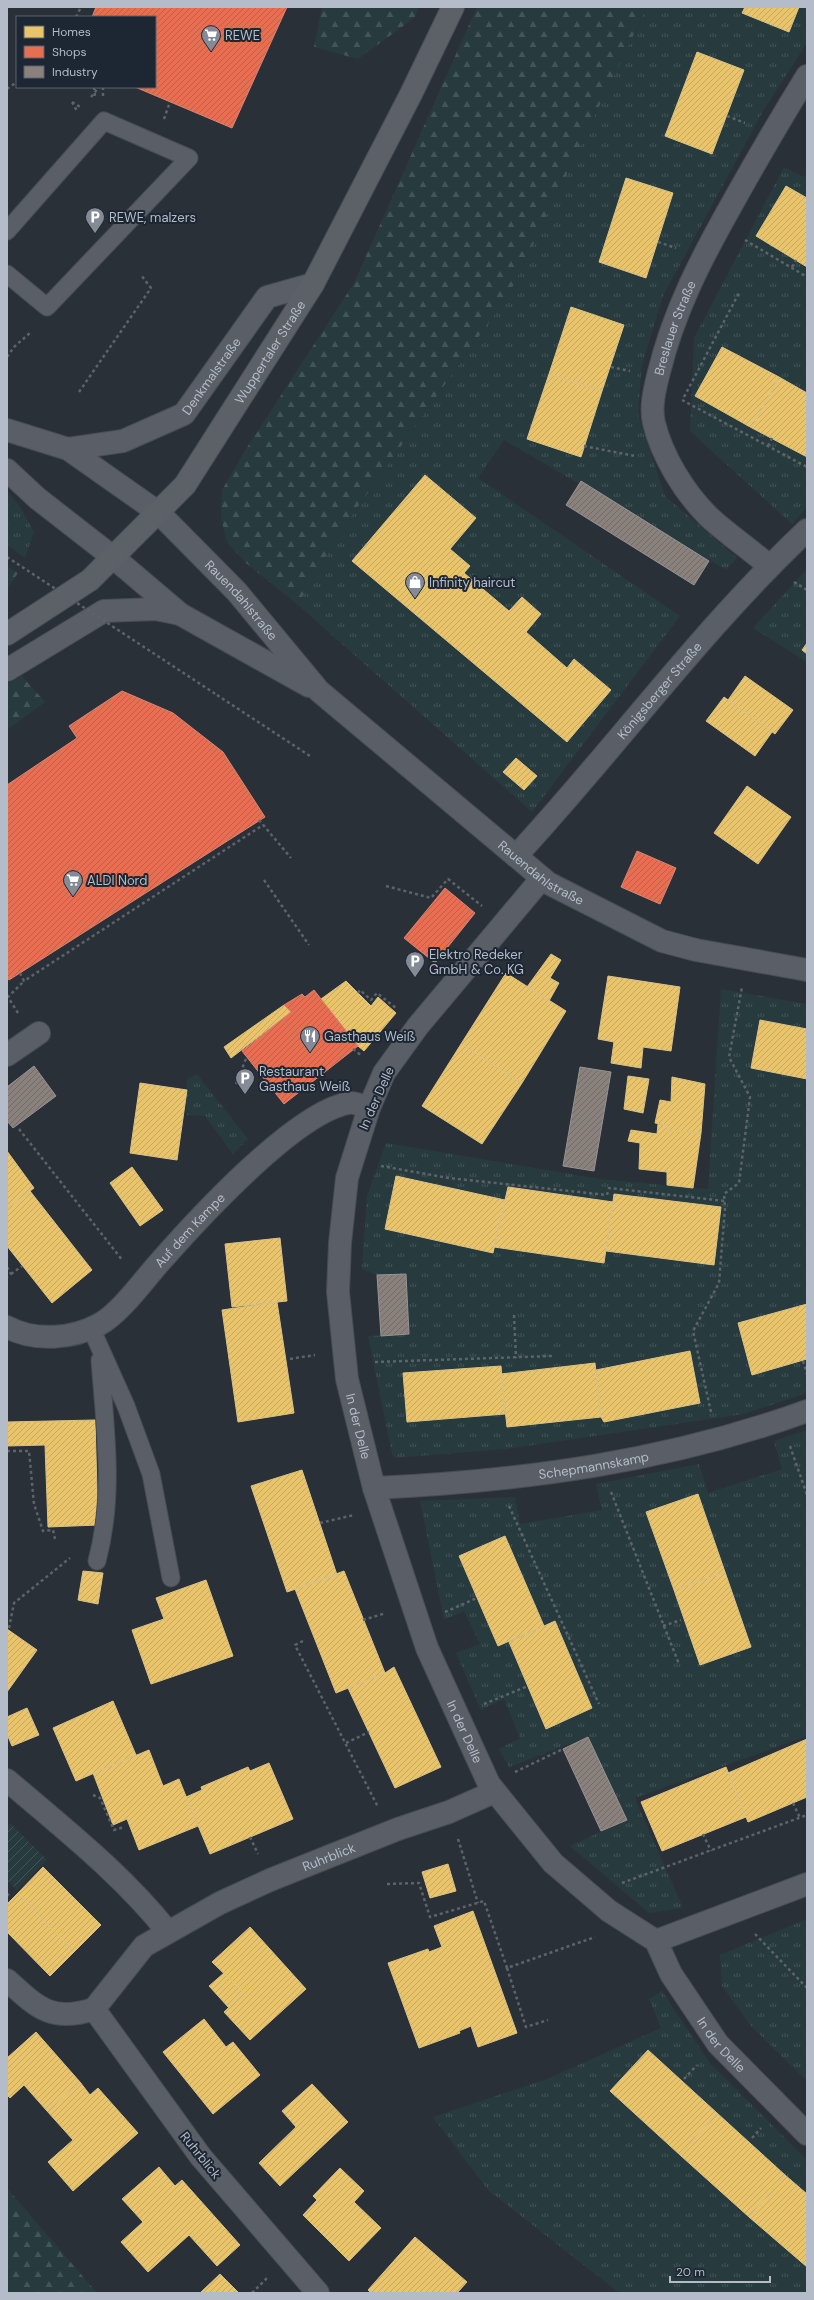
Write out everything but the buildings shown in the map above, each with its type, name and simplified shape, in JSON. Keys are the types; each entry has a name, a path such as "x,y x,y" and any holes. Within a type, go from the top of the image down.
{"main road":[{"name":"Wuppertaler Straße","path":"7,634 90,580 114,558 186,485 313,284 454,7"}],"street":[{"name":"Breslauer Straße","path":"769,566 708,516 688,490 669,460 662,448 653,417 655,386 668,337 682,298 772,133 807,76"},
{"name":"Denkmalstraße","path":"68,449 123,441 184,414 267,297 313,284"},
{"name":"Denkmalstraße","path":"7,430 68,449 159,513"},
{"path":"7,470 37,498 114,558"},
{"name":"Rauendahlstraße","path":"159,513 237,592 319,691 548,883 662,941 696,950 807,970"},
{"name":"Königsberger Straße","path":"516,856 721,618 769,566 807,530"},
{"name":"Rauendahlstraße","path":"114,558 180,614 319,691"},
{"name":"Rauendahlstraße","path":"7,670 104,611 156,609 180,614"},
{"name":"In der Delle","path":"542,878 418,1026 384,1073 369,1108 351,1161 347,1178 339,1265 339,1304 344,1363 374,1488 427,1648 492,1788 553,1863 589,1895 630,1925 656,1941 671,1974 718,2044 807,2134"},
{"path":"7,1055 35,1036"},
{"name":"Auf dem Kampe","path":"7,1327 28,1335 48,1337 67,1335 102,1323 119,1308 219,1198 294,1132 330,1108 351,1102 369,1108"},
{"name":"Schepmannskamp","path":"374,1488 497,1480 601,1466 659,1454 781,1420 807,1411"},
{"path":"7,1780 93,1853 149,1908 168,1932"},
{"name":"Ruhrblick","path":"318,2293 201,2157 94,2009 144,1946 220,1903 270,1880 391,1832 449,1812 492,1788"},
{"path":"656,1941 807,1884"},
{"path":"7,1980 45,2011 75,2016 94,2009"}],"lane":[{"path":"7,231 104,121 189,158 47,307 7,274"},
{"path":"91,1328 126,1406 151,1474 171,1578"},
{"path":"97,1561 104,1532 108,1490 99,1348"}],"path":[{"path":"76,16 81,7"},
{"path":"7,89 16,83"},
{"path":"720,226 807,277"},
{"path":"792,267 796,260"},
{"path":"79,392 151,288 141,275"},
{"path":"682,400 740,291"},
{"path":"7,357 14,347 32,332"},
{"path":"655,386 807,466"},
{"path":"768,446 772,438"},
{"path":"584,446 669,460"},
{"path":"7,557 310,756"},
{"path":"259,820 291,858"},
{"path":"35,1036 8,997 24,981 263,825"},
{"path":"386,886 431,898 448,879 470,897"},
{"path":"264,880 309,945"},
{"path":"717,1438 694,1331 719,1283 725,1201 724,1194 739,1183 750,1097 729,1057 747,959"},
{"path":"20,973 24,981"},
{"path":"358,993 360,990 371,1000 377,993 418,1026"},
{"path":"236,1084 247,1056"},
{"path":"19,1129 141,1284"},
{"path":"351,1161 449,1178 607,1195 609,1188 725,1201"},
{"path":"7,1278 22,1266"},
{"path":"7,1267 11,1274"},
{"path":"514,1315 516,1358"},
{"path":"344,1363 552,1356"},
{"path":"803,1360 807,1374"},
{"path":"781,1420 807,1495"},
{"path":"7,1451 29,1451 34,1504 43,1531 53,1530 54,1539"},
{"path":"601,1466 679,1664"},
{"path":"497,1480 599,1704"},
{"path":"320,1523 381,1509"},
{"path":"9,1628 14,1603 73,1556"},
{"path":"418,1622 478,1598"},
{"path":"664,1626 682,1620"},
{"path":"303,1641 295,1644 391,1832"},
{"path":"457,1715 528,1686"},
{"path":"345,1743 369,1732"},
{"path":"492,1788 563,1749"},
{"path":"93,1795 100,1798 114,1830 124,1827"},
{"path":"793,1803 800,1818"},
{"path":"449,1812 478,1903"},
{"path":"589,1895 807,1815"},
{"path":"703,1834 710,1851"},
{"path":"387,1884 419,1883 430,1917 484,1901 526,2027 548,2020"},
{"path":"7,1896 10,1893"},
{"path":"735,1912 807,1988"},
{"path":"507,1968 630,1925"}],"green space":[{"path":"322,7 419,7 414,18 358,59 314,47"},
{"path":"477,7 647,7 509,294 335,539 298,605 246,563 227,542 221,518 222,490 246,449 354,283"},
{"path":"647,7 807,7 807,43 763,111 663,296 642,365 638,414 665,496 737,558 726,570 504,440 478,478 680,616 532,812 298,605 335,539 509,294"},
{"path":"784,167 804,177 807,173 807,507 792,524 690,431 694,338"},
{"path":"7,491 21,508 34,532 25,558 7,545"},
{"path":"7,566 18,573 7,589"},
{"path":"807,569 807,662 753,628"},
{"path":"22,676 45,702 7,730 7,684"},
{"path":"721,989 807,1004 807,1393 744,1414 507,1449 393,1458 368,1336 409,1334 406,1274 377,1275 362,1269 367,1196 386,1143 600,1179 708,1189"},
{"path":"197,1074 248,1139 233,1154 205,1116 186,1115 187,1079"},
{"path":"807,1430 807,1736 635,1798 683,1908 649,1913 570,1846 626,1820 588,1737 509,1767 499,1749 520,1738 504,1699 481,1710 456,1653 480,1644 464,1611 444,1620 420,1501 515,1497 520,1524 602,1510 596,1484 699,1464 708,1493 782,1469 774,1441"},
{"path":"10,1823 47,1860 17,1890 7,1880 7,1826"},
{"path":"807,1919 807,2081 752,2027 722,1986 720,1955"},
{"path":"662,1991 709,2062 807,2160 807,2293 624,2293 617,2291 488,2190 433,2117 547,2079 661,2028 649,1999"},
{"path":"7,2188 97,2293 7,2293"}],"place":[{"name":"REWE","path":"211,52"},
{"name":"REWE, malzers","path":"95,234"},
{"name":"Infinity haircut","path":"415,599"},
{"name":"ALDI Nord","path":"73,897"},
{"name":"Elektro Redeker GmbH & Co. KG","path":"415,978"},
{"name":"Gasthaus Weiß","path":"310,1053"},
{"name":"Restaurant Gasthaus Weiß","path":"245,1095"}]}
